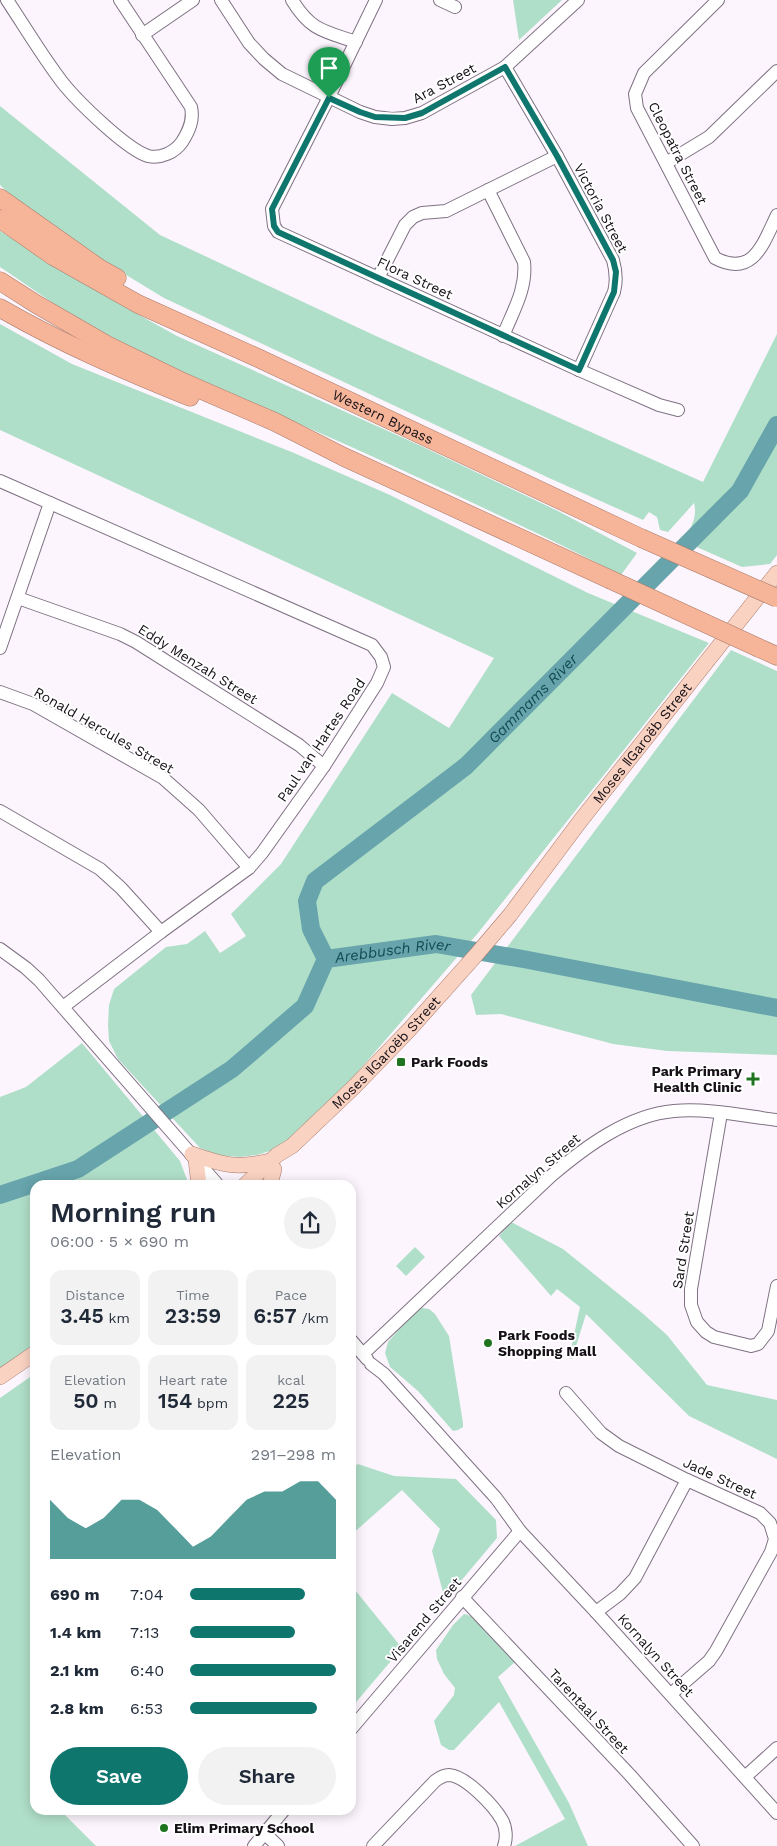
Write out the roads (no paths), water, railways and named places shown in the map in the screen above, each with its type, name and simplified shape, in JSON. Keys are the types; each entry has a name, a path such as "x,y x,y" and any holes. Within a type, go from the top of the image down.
{"highway":[{"path":"0,198 99,268 258,358"},
{"name":"Western Bypass","path":"0,219 53,256 138,304 258,358 641,538 777,598"},
{"path":"0,281 107,345 183,382 275,422 344,458"},
{"path":"0,308 68,345 118,368 344,458 777,656"}],"main road":[{"name":"Moses ǁGaroëb Street","path":"252,1180 272,1165 281,1162 292,1146 355,1086 409,1030 476,955 510,915 587,812 777,574"},
{"path":"198,1180 194,1157 231,1166 272,1165 270,1180"},
{"name":"Moses ǁGaroëb Street","path":"261,1180 272,1165"},
{"path":"0,1377 30,1356"}],"street":[{"path":"7,0 74,96 102,123 137,151 149,156 166,155 179,146 189,129 193,115 191,107 120,0"},
{"path":"142,35 194,0"},
{"name":"Ara Street","path":"220,0 249,43 282,74 360,112 375,117 405,118 422,113 505,67 578,0"},
{"path":"292,0 307,21 319,29 356,42"},
{"path":"329,98 376,0"},
{"path":"440,0 455,7"},
{"name":"Cleopatra Street","path":"718,0 644,73 635,94 637,108 715,258 726,264 740,265 753,258 762,247 777,215"},
{"name":"Victoria Street","path":"505,67 557,156 613,260 616,272 614,292 579,370"},
{"path":"666,162 709,137 777,71"},
{"name":"Flora Street","path":"329,98 272,209 274,226 278,232 579,370 659,405 678,410"},
{"path":"378,278 405,225 413,217 422,213 446,211 557,156"},
{"path":"488,190 524,262 524,286 504,336"},
{"name":"Paul van Hartes Road","path":"0,480 372,645 381,657 384,667 378,683 324,766 262,853 249,868 63,1007"},
{"path":"0,648 50,503"},
{"name":"Eddy Menzah Street","path":"18,598 120,634 136,642 298,745 324,766"},
{"name":"Ronald Hercules Street","path":"0,692 32,704 163,778 199,810 249,868"},
{"path":"0,811 100,869 121,888 161,932"},
{"path":"0,949 26,968 63,1007 214,1180"},
{"name":"Kornalyn Street","path":"363,1354 551,1176 584,1149 601,1138 635,1122 665,1112 688,1110 777,1120"},
{"name":"Sard Street","path":"721,1113 691,1290 692,1305 697,1322 706,1332 714,1337 751,1346 758,1344 768,1331 777,1286"},
{"name":"Kornalyn Street","path":"356,1346 371,1364 384,1374 496,1498 520,1531 671,1694 777,1813"},
{"name":"Jade Street","path":"566,1393 601,1433 619,1446 687,1480 760,1513 770,1523 774,1539 771,1552 716,1651 709,1661 671,1694"},
{"path":"596,1612 620,1594 635,1578 687,1480"},
{"name":"Visarend Street","path":"356,1723 520,1531"},
{"name":"Tarentaal Street","path":"462,1598 630,1775 693,1846"},
{"path":"745,1777 777,1748"},
{"path":"372,1846 435,1781 448,1775 456,1776 469,1784 502,1820 506,1830 504,1846"},
{"path":"254,1846 280,1815"},
{"path":"264,1833 278,1846"}],"waterway":[{"name":"Gammams River","path":"326,959 311,929 307,901 315,881 466,766 740,491 777,425"},
{"name":"Arebbusch River","path":"45,1180 78,1169 232,1069 305,1006 326,959 436,944 777,1008"},
{"name":"Arebbusch River","path":"0,1195 30,1185"}],"place":[{"name":"Park Foods","path":"401,1062"},
{"name":"Park Primary Health Clinic","path":"753,1079"},
{"name":"Park Foods Shopping Mall","path":"488,1343"},
{"name":"Elim Primary School","path":"164,1828"}]}
